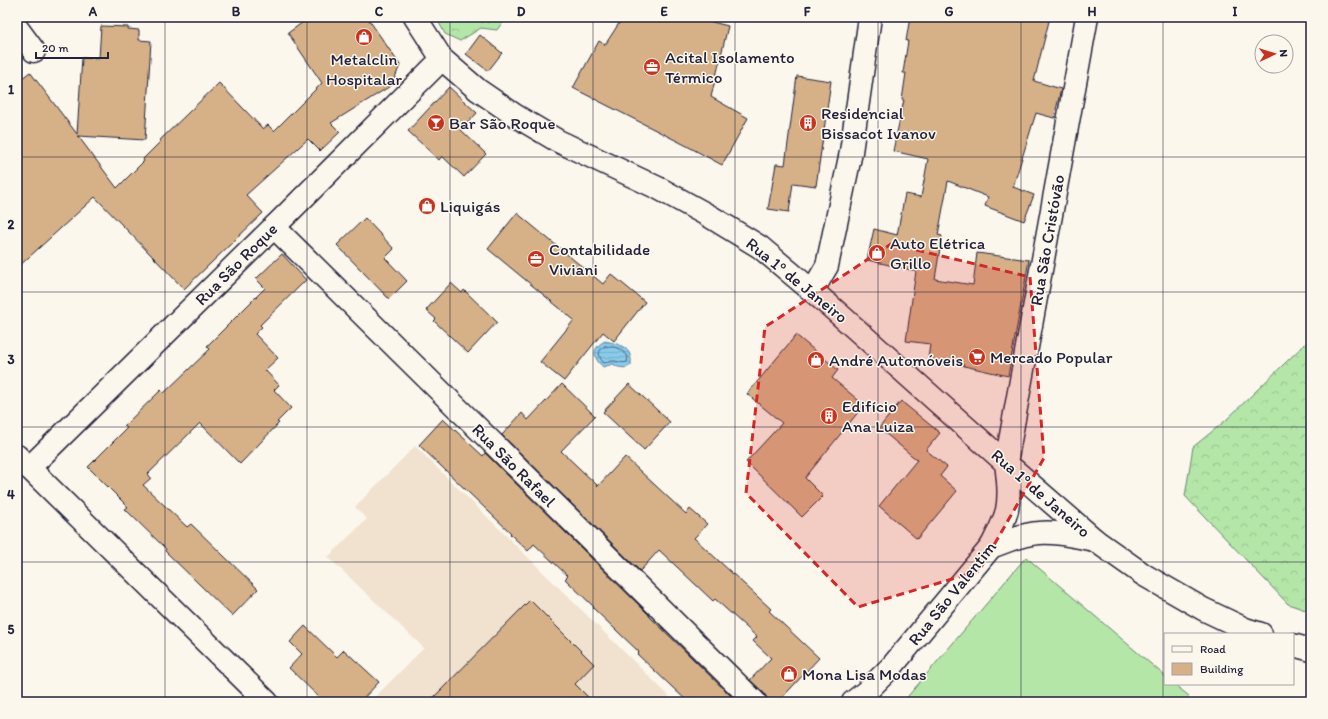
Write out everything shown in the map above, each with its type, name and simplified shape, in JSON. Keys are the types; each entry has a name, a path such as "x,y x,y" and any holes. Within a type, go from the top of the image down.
{"street":[{"name":"Rua 1º de Janeiro","path":"415,17 442,58 478,90 530,125 660,189 711,217 760,247 813,290 1006,463 1096,541 1144,575 1197,605 1245,629 1258,633"},
{"path":"813,290 827,266 851,152 870,17"},
{"name":"Rua São Cristóvão","path":"1006,463 1087,17"},
{"path":"17,28 34,51"},
{"name":"Rua São Roque","path":"23,462 274,227 442,58"},
{"name":"Rua São Rafael","path":"274,227 755,702"},
{"path":"23,462 267,702"},
{"name":"Rua São Valentim","path":"854,702 893,665 991,547 1001,528 1007,510 1009,488 1006,463"},
{"name":"Rua 1º de Janeiro","path":"991,547 1020,536 1040,533 1062,534 1096,541"},
{"path":"1294,644 1311,650"}],"highlighted area":[{"path":"891,244 1030,277 1044,458 979,571 858,607 746,493 765,327"}],"shaded area":[{"path":"415,446 675,702 370,702 424,648 328,557 367,519 355,507"}],"green space":[{"path":"436,17 506,17 497,30 481,28 460,41 445,34"},
{"path":"1311,338 1311,612 1288,604 1185,496 1193,447 1225,421"},
{"path":"1026,557 1164,675 1164,685 1175,685 1189,696 1184,702 903,702"}],"water":[{"path":"605,341 624,347 630,354 631,365 626,368 618,367 613,364 603,367 597,360 595,353 597,347"}],"building":[{"path":"310,17 367,17 400,65 392,85 331,123 340,132 320,151 308,139 246,195 263,213 184,289 95,197 17,268 17,82 30,72 77,134 82,58 99,59 101,26 128,27 128,29 139,30 139,40 151,41 145,140 78,136 117,188 144,161 143,159 161,141 159,141 219,83 263,129 268,125 274,131 322,83 288,33"},
{"name":"Acital Isolamento Térmico","path":"623,17 668,17 680,22 684,17 693,17 728,26 711,97 748,118 722,165 573,88 599,41 605,45"},
{"path":"910,17 1050,17 1034,81 1061,89 1054,118 1036,113 1013,187 1034,195 1024,221 985,206 988,197 948,181 938,235 942,236 935,279 973,285 977,253 1029,260 1008,376 964,365 928,359 930,344 906,341 916,271 867,260 874,229 897,235 905,194 921,197 928,159 893,151 904,100 902,100 906,73 903,73"},
{"path":"480,35 502,53 488,71 466,54"},
{"name":"Residencial Bissacot Ivanov","path":"797,76 831,81 816,186 793,183 789,212 768,209 776,164 785,165"},
{"path":"449,87 477,113 461,130 486,154 464,177 442,156 439,160 408,131"},
{"path":"517,213 603,284 611,274 645,302 614,341 603,332 564,381 540,362 574,320 488,249"},
{"path":"365,218 394,249 385,258 407,281 389,299 337,245"},
{"path":"282,254 306,280 260,325 262,327 255,334 278,358 265,370 279,385 274,390 291,408 277,422 279,423 240,464 200,423 148,474 151,478 143,485 187,527 191,524 258,589 232,616 165,551 166,549 125,509 128,507 88,467 127,428 124,426 161,390 164,393 210,349 207,346 265,288 256,279"},
{"path":"451,283 462,293 464,290 497,322 468,353 434,321 436,319 426,310"},
{"path":"796,335 838,370 832,378 864,405 805,478 823,496 802,517 746,462 782,423 747,394"},
{"path":"562,384 595,416 561,451 598,486 625,457 686,514 690,509 707,524 694,538 771,609 769,611 819,658 778,702 767,702 767,698 764,693 750,680 771,658 753,641 757,637 715,599 713,601 659,550 640,571 502,435 522,413 528,420"},
{"path":"629,384 670,422 644,450 603,412"},
{"path":"901,401 940,433 926,450 947,467 940,476 957,491 917,539 879,506 917,460 879,428"},
{"path":"443,419 483,456 485,453 737,702 688,702 637,654 639,652 565,579 568,576 534,544 528,551 510,534 511,533 419,445"},
{"path":"530,600 594,664 575,684 593,702 429,702"},
{"path":"305,626 337,657 344,650 379,682 360,702 324,702 289,668 302,654 290,642"}],"place":[{"name":"Metalclin Hospitalar","path":"364,37"},
{"name":"Acital Isolamento Térmico","path":"652,67"},
{"name":"Bar São Roque","path":"436,123"},
{"name":"Residencial Bissacot Ivanov","path":"808,123"},
{"name":"Liquigás","path":"427,206"},
{"name":"Auto Elétrica Grillo","path":"877,253"},
{"name":"Contabilidade Viviani","path":"536,259"},
{"name":"Mercado Popular","path":"977,357"},
{"name":"André Automóveis","path":"816,360"},
{"name":"Edifício Ana Luiza","path":"829,416"},
{"name":"Mona Lisa Modas","path":"789,674"}]}
